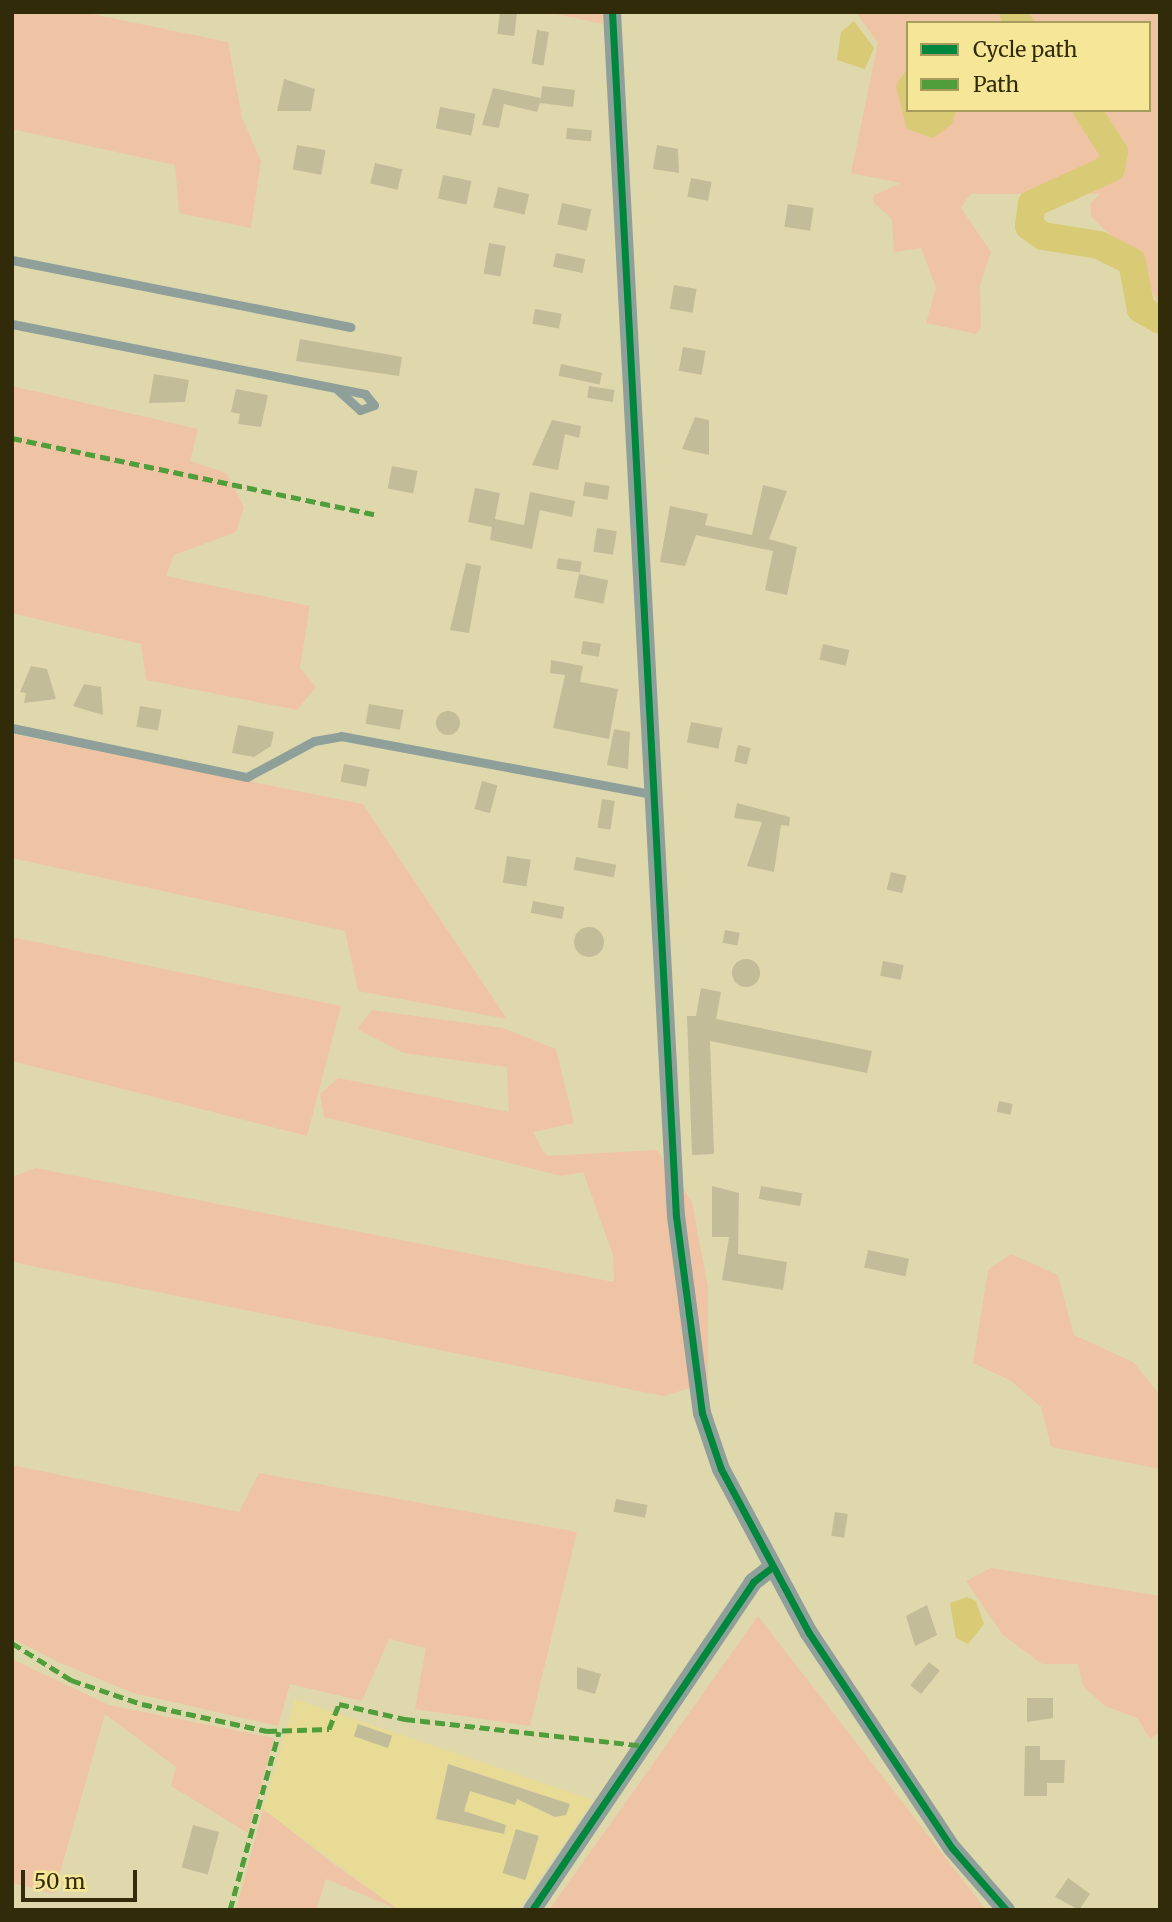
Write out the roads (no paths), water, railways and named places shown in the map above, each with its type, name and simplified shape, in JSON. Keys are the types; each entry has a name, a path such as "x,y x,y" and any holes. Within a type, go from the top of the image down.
{"street":[{"path":"612,12 651,794 677,1216 702,1413 771,1568 952,1848 1006,1910"},
{"path":"532,1910 753,1583 771,1568"}],"lane":[{"path":"12,260 350,327"},
{"path":"12,324 338,390"},
{"path":"12,728 247,777 314,741 341,736 651,794"}],"waterway":[{"path":"1013,12 1018,21"},
{"path":"1088,112 1114,152 1111,168 1032,204 1029,226 1043,236 1099,245 1132,262 1141,309 1160,320"}]}
